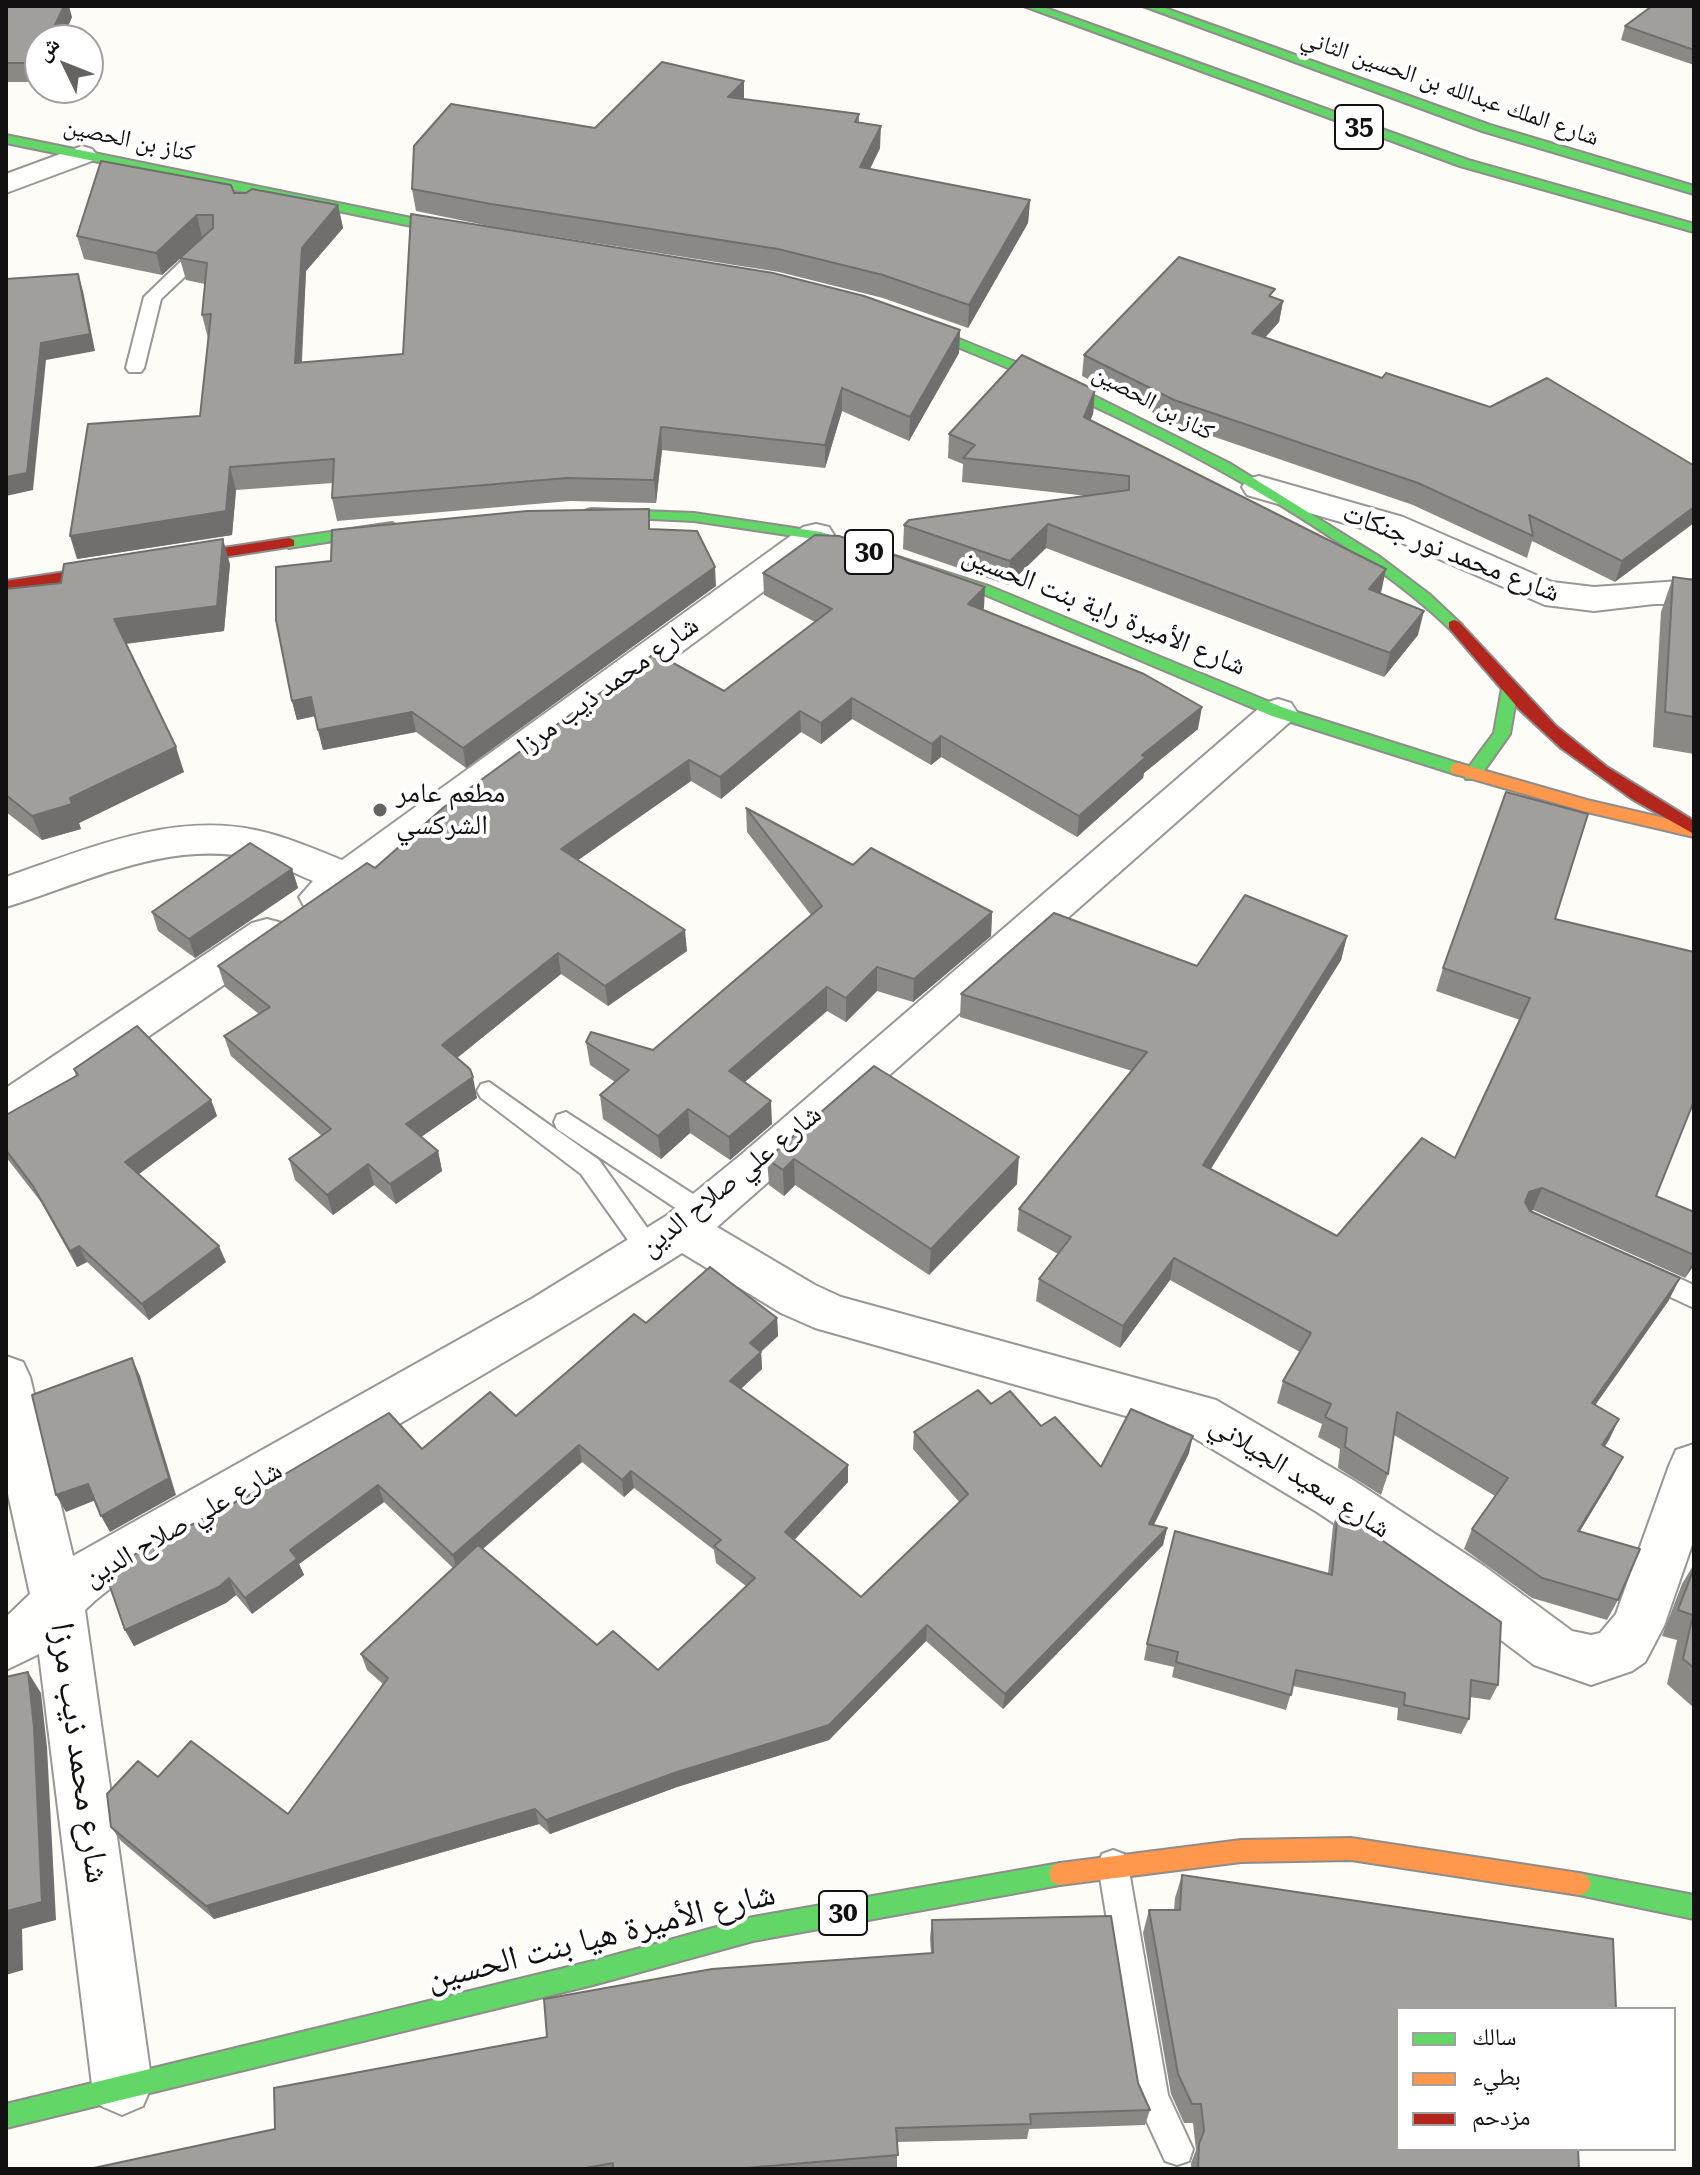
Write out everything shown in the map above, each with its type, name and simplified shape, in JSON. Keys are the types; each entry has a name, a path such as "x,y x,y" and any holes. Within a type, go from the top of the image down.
{"main road":[{"name":"35","path":"1030,6 1464,163 1694,228"},
{"name":"شارع الملك عبدالله بن الحسين الثاني","path":"1149,6 1418,108 1694,190"},
{"name":"كناز بن الحصين","path":"6,139 491,239"},
{"name":"كناز بن الحصين","path":"885,314 1068,385 1259,487 1416,591 1451,621 1548,728 1593,766 1694,830"},
{"name":"شارع الأميرة راية بنت الحسين","path":"580,513 694,517 816,535 986,590 1278,712 1472,775 1694,830"},
{"path":"6,586 261,545 405,527"},
{"path":"1472,775 1502,734 1510,688"},
{"name":"شارع الأميرة هيا بنت الحسين","path":"6,2116 122,2085 593,1973 753,1929 1113,1865 1241,1851 1351,1849 1568,1882 1694,1907"}],"street":[{"path":"6,184 82,155"},
{"name":"شارع محمد نور جنكات","path":"1259,487 1391,525 1545,593 1594,599 1654,592 1694,592"},
{"name":"شارع محمد ذيب مرزا","path":"6,1111 347,879 816,535"},
{"name":"شارع علي صلاح الدين","path":"6,1646 26,1633 58,1601 111,1560 300,1457 677,1230 758,1167 1278,712"},
{"path":"6,892 114,856 179,840 219,840 257,845 347,879"},
{"name":"شارع سعيد الجيلاني","path":"677,1230 798,1299 832,1314 1199,1415 1335,1496 1466,1583 1553,1648 1575,1657 1591,1660 1613,1654 1626,1645 1638,1626 1694,1466"},
{"name":"شارع محمد ذيب مرزا","path":"6,1377 58,1601 122,2085"}],"lane":[{"path":"245,209 263,193"},
{"path":"135,368 153,297 210,244"},
{"path":"489,1091 677,1230"},
{"path":"566,1122 677,1230"},
{"path":"1630,1268 1694,1297"},
{"path":"1113,1865 1152,2098 1177,2149"}],"building":[{"path":"6,6 64,6 56,24 24,24 24,63 6,63"},
{"path":"1652,6 1694,6 1694,50 1625,26"},
{"path":"662,62 744,81 728,97 859,114 855,122 881,126 860,167 1030,200 969,305 883,275 778,249 412,189 414,146 451,104 595,128"},
{"path":"101,161 231,185 234,193 246,193 252,189 338,205 302,248 295,363 403,354 411,214 773,273 864,296 960,330 910,417 842,388 825,445 661,427 654,480 567,478 332,498 334,459 230,467 226,511 70,536 88,424 200,416 211,314 202,315 207,263 180,258 213,228 213,215 197,215 156,253 77,236"},
{"path":"1179,257 1275,289 1269,296 1283,301 1252,333 1382,378 1386,373 1490,407 1547,378 1693,465 1694,507 1622,561 1529,515 1533,536 1418,483 1174,400 1084,355"},
{"path":"78,274 90,334 41,343 27,473 6,477 6,279"},
{"path":"1022,355 1095,390 1084,417 1386,569 1369,589 1424,611 1390,653 1048,524 1010,561 904,525 909,520 1129,490 1129,476 963,458 975,445 949,434"},
{"path":"649,509 649,529 697,531 715,567 463,748 412,712 318,730 311,697 292,701 276,620 276,567 331,561 332,530 527,511"},
{"path":"815,535 839,536 985,587 968,604 1144,674 1202,707 1142,755 1146,757 1079,816 941,736 932,744 852,698 821,723 800,711 720,777 689,760 561,849 685,930 605,986 558,953 442,1045 470,1069 473,1077 406,1124 438,1151 390,1184 368,1164 327,1195 289,1159 331,1129 224,1036 270,1007 218,966 367,863 375,868 444,807 655,653 724,691 832,609 763,573"},
{"path":"223,539 217,606 114,619 176,747 70,798 72,804 32,816 6,795 6,589 61,583 64,564"},
{"path":"1673,577 1694,580 1694,717 1665,712"},
{"path":"1506,792 1588,814 1555,919 1694,952 1694,1101 1656,1196 1694,1212 1694,1255 1542,1188 1529,1192 1525,1202 1530,1211 1680,1278 1592,1403 1619,1419 1602,1445 1623,1457 1578,1531 1640,1549 1618,1600 1542,1578 1472,1529 1508,1478 1397,1412 1388,1474 1345,1447 1347,1428 1325,1417 1331,1404 1283,1381 1311,1333 1174,1258 1123,1326 1039,1279 1071,1237 1019,1209 1147,1052 961,994 1054,913 1197,966 1245,895 1347,936 1203,1165 1337,1236 1422,1138 1455,1158 1530,998 1443,968"},
{"path":"746,808 853,865 871,848 992,912 914,979 877,967 846,998 827,987 729,1071 771,1101 729,1137 688,1109 658,1136 600,1095 629,1070 586,1042 591,1032 653,1050 822,906"},
{"path":"250,843 292,869 189,939 152,912"},
{"path":"137,1026 211,1100 125,1162 219,1246 142,1304 79,1246 70,1251 33,1186 6,1150 6,1115 78,1075 74,1069"},
{"path":"874,1066 1019,1157 931,1249 794,1159 783,1170 767,1159"},
{"path":"710,1267 777,1318 750,1343 761,1352 730,1381 848,1465 785,1532 861,1597 968,1494 914,1432 978,1390 991,1404 1010,1391 1041,1426 1055,1417 1101,1467 1131,1409 1193,1436 1149,1524 1167,1528 1005,1694 927,1625 829,1725 674,1773 546,1820 535,1809 206,1906 111,1827 107,1794 138,1761 158,1777 191,1741 288,1814 388,1678 361,1654 478,1545 597,1645 613,1631 658,1670 755,1578 714,1546 721,1540 631,1471 622,1480 579,1445 453,1555 378,1485 290,1550 297,1559 245,1598 229,1578 219,1587 125,1630 107,1578 123,1570 120,1563 137,1553 251,1494 389,1413 422,1449 490,1392 516,1416 634,1314 646,1323"},
{"path":"132,1358 169,1478 101,1516 88,1484 56,1495 32,1395"},
{"path":"1338,1510 1501,1622 1498,1685 1471,1680 1469,1719 1404,1705 1405,1693 1296,1670 1291,1695 1176,1662 1178,1652 1147,1644 1175,1531 1332,1575"},
{"path":"1694,1568 1694,1668 1683,1659 1693,1615 1678,1610"},
{"path":"28,1672 34,1727 42,1902 7,1911 9,1953 6,1954 6,1677"},
{"path":"1182,1875 1613,1939 1616,2007 1396,2007 1396,2151 1578,2151 1579,2169 1198,2169 1199,2144 1204,2131 1201,2104 1192,2104 1178,2074 1149,1910 1180,1910"},
{"path":"1111,1916 1138,2083 1150,2110 1030,2114 1031,2124 896,2128 898,2155 746,2169 613,2169 613,2163 580,2169 89,2169 275,2129 274,2088 547,2037 544,1999 712,1969 933,1953 932,1920"}],"traffic: fast":[{"path":"1030,6 1464,163 1694,228"},
{"path":"1149,6 1486,128 1694,190"},
{"path":"6,139 470,234"},
{"path":"905,321 1067,388 1224,466 1375,560 1424,597 1454,625"},
{"path":"592,513 694,517 816,535 986,590 1278,712 1458,769"},
{"path":"289,543 392,528"},
{"path":"1472,775 1502,734 1510,688"},
{"path":"6,2116 593,1973 753,1929 1060,1874"},
{"path":"1579,1884 1694,1907"}],"traffic: slow":[{"path":"1458,769 1587,806 1694,831"},
{"path":"1060,1874 1241,1851 1351,1849 1579,1884"}],"traffic: jam":[{"path":"6,586 289,543"},
{"path":"1454,625 1550,730 1619,783 1694,828"}],"place":[{"name":"مطعم عامر الشركسي","path":"380,810"}]}
